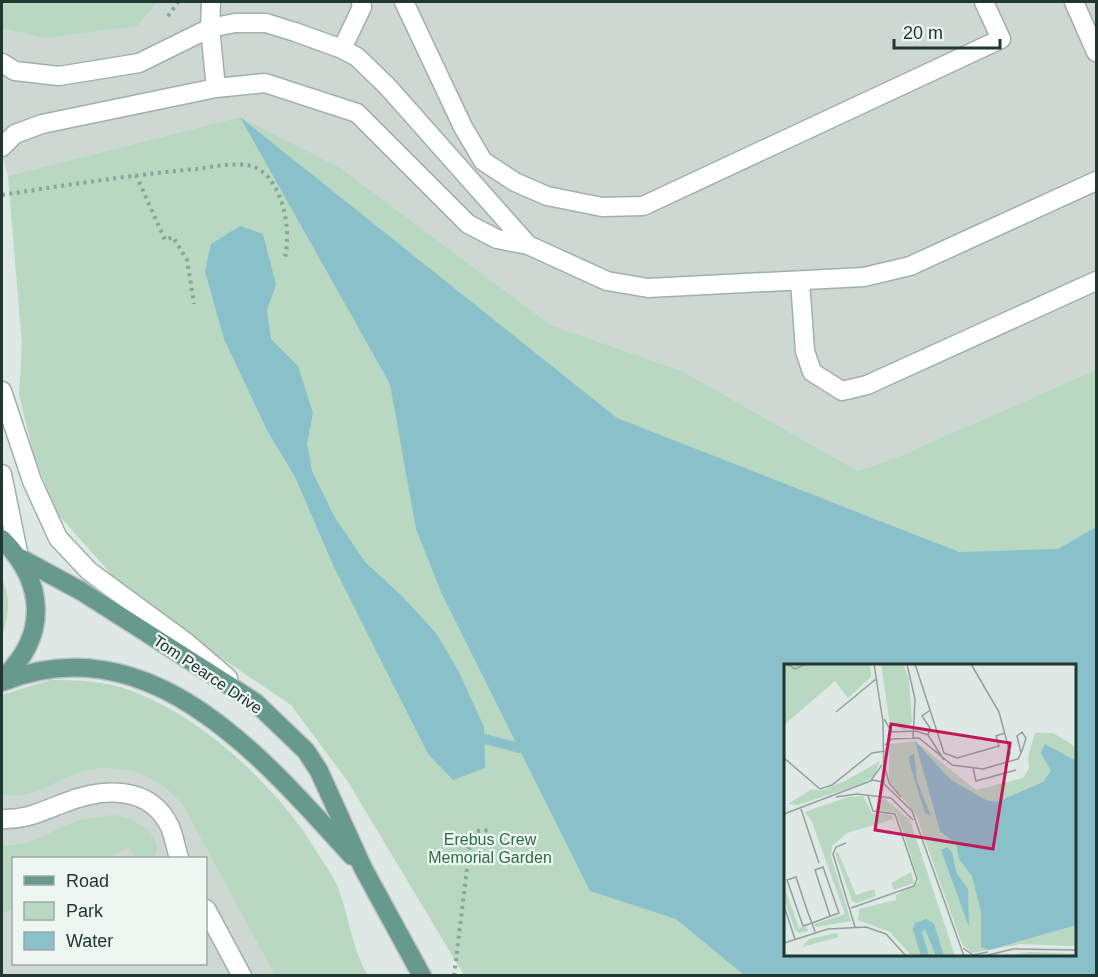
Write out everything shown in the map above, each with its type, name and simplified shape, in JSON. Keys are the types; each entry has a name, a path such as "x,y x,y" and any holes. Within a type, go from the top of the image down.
{"main road":[{"path":"2,539 20,557 33,584 36,612 31,640 17,664 2,680"},
{"name":"Tom Pearce Drive","path":"20,557 81,591 255,702 306,751 319,771 363,868 422,975"},
{"name":"Tom Pearce Drive","path":"2,680 27,672 80,666 128,673 158,686 217,723 246,746 287,784 363,868"}],"street":[{"path":"211,2 210,28 216,88"},
{"path":"342,49 362,7 361,2"},
{"path":"404,2 463,127 483,161 515,182 547,196 602,207 643,206 1001,39 984,2"},
{"path":"1074,2 1096,52"},
{"path":"2,63 15,71 59,76 139,63 210,28 235,23 266,23 342,49 357,57 387,86 528,245"},
{"path":"2,147 15,134 42,123 216,88 265,83 357,113 468,224 497,239 528,245 607,282 648,288 864,278 909,266 1095,178"},
{"path":"800,281 805,351 812,372 842,391 867,385 1096,281"},
{"path":"2,391 32,481 58,538 89,571 187,643 255,702"},
{"path":"2,474 20,557"},
{"path":"2,819 31,817 95,793 122,792 157,807 170,828 179,857"},
{"path":"207,911 242,975"}],"path":[{"path":"2,195 136,175 237,165 252,166 263,172 276,188 288,246 285,257"},
{"path":"136,175 165,240 173,237 187,260 194,304"},
{"path":"454,975 471,835 474,831 490,830"}],"shaded area":[{"path":"2,2 1096,2 1096,370 895,458 858,471 682,371 551,325 466,262 240,117 8,176 2,153"},
{"path":"51,680 108,684 132,691 161,705 208,735 248,769 277,797 305,832 336,884 354,950 367,975 2,976 2,695"}],"green space":[{"path":"2,2 158,2 137,26 45,38 2,28"},
{"name":"Erebus Crew Memorial Garden","path":"240,117 340,168 551,325 682,371 858,471 895,458 1096,370 1096,975 464,975 348,782 291,705 132,598 57,513 34,456 19,394 22,345 8,176"},
{"path":"2,579 7,593 8,607 2,635"},
{"path":"51,680 102,683 132,691 188,720 239,760 284,807 337,885 357,952 367,975 275,975 183,805 173,794 148,777 120,769 105,768 75,774 31,793 12,796 2,794 2,695"},
{"path":"112,815 137,823 145,828 156,841 157,849 154,857 135,857 129,847 110,857 12,857 12,909 2,914 2,846 25,844 79,820"}],"water":[{"path":"240,117 617,418 959,552 1058,549 1096,527 1096,975 744,975 676,919 590,891 441,592 416,529 390,384"},
{"path":"240,226 263,234 276,285 267,310 271,339 298,366 313,413 307,443 312,471 334,516 365,562 403,597 436,633 459,672 484,727 485,768 453,780 428,754 334,567 295,477 267,430 224,339 205,271 211,244"}],"waterway":[{"path":"485,739 519,748"}]}
